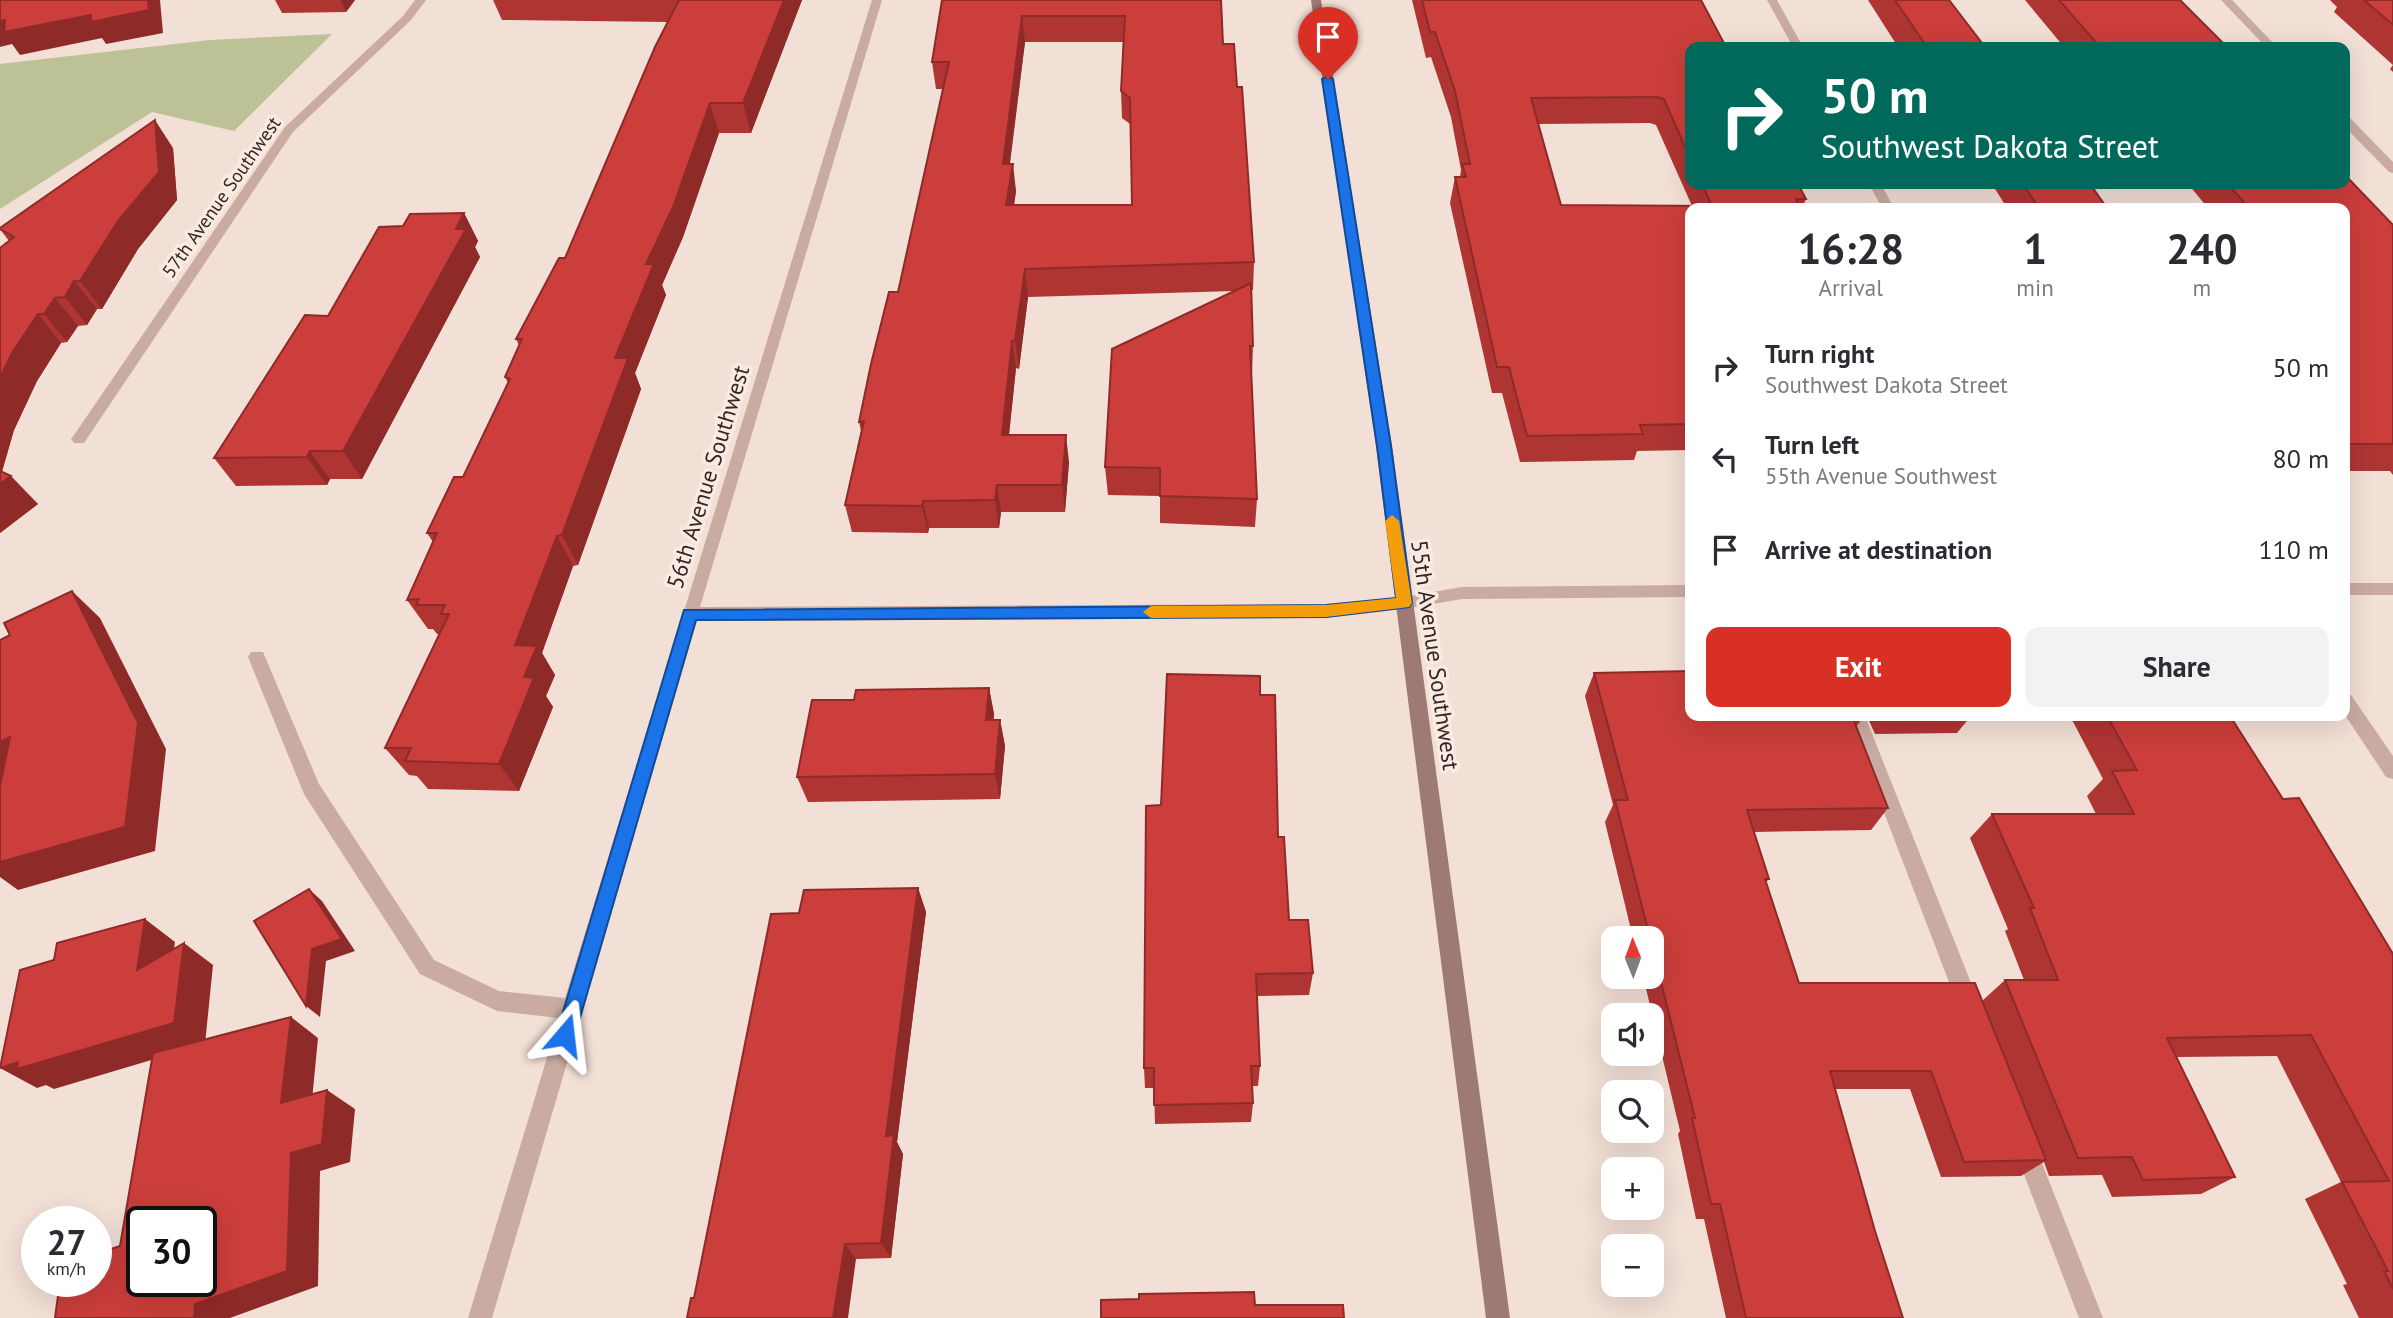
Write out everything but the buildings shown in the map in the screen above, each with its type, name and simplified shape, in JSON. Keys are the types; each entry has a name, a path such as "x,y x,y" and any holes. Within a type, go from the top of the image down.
{"street":[{"name":"57th Avenue Southwest","path":"79,439 289,130 407,18 421,0"},
{"name":"56th Avenue Southwest","path":"480,1318 877,0"},
{"name":"55th Avenue Southwest","path":"1316,0 1384,446 1498,1318"},
{"path":"1772,0 1795,42"},
{"path":"2226,0 2267,42"},
{"path":"2350,125 2393,169"},
{"path":"2350,589 2393,589"},
{"path":"690,614 1326,611 1404,603 1462,593 1685,591"},
{"path":"257,657 311,788 427,967 497,1001 573,1009"},
{"path":"2350,707 2393,771"},
{"path":"1858,721 1976,1023"},
{"path":"2016,1126 2091,1318"}],"green space":[{"path":"332,34 234,131 152,112 0,209 0,64 210,40"}],"slow traffic":[{"path":"1151,612 1326,611 1404,603 1392,521"}],"route":[{"path":"565,1035 690,614 1326,611 1404,603 1384,446 1328,79"}]}
